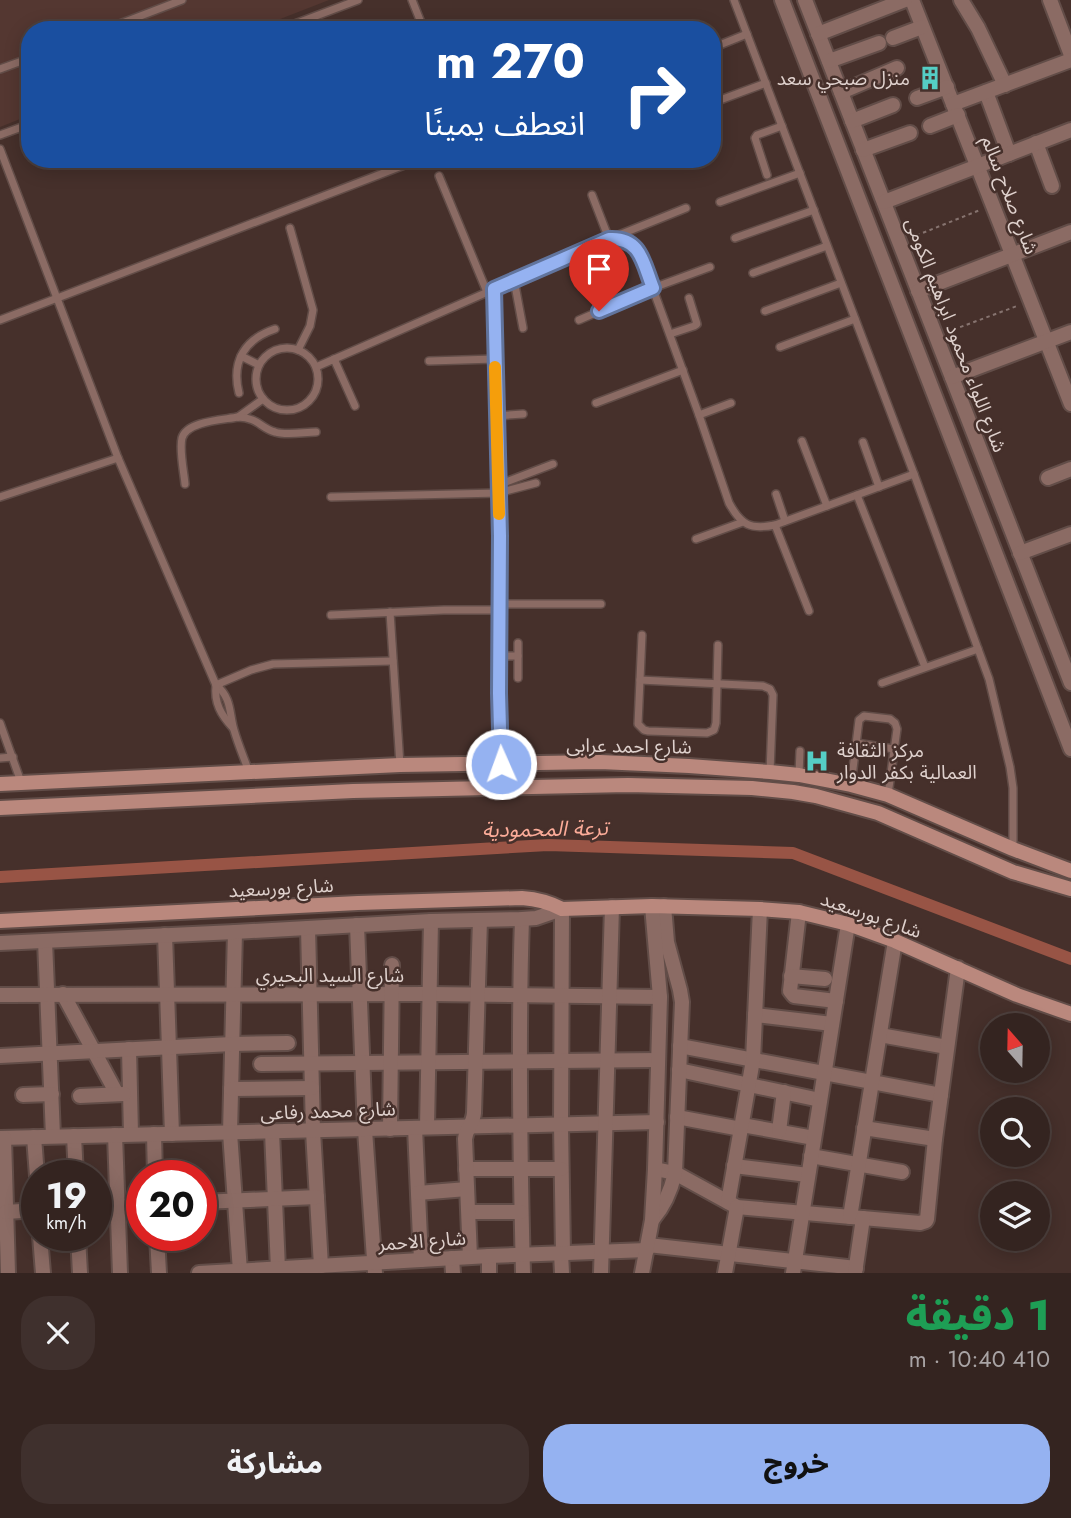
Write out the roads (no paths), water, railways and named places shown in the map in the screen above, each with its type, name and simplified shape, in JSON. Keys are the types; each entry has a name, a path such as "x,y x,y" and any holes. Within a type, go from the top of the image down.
{"main road":[{"name":"شارع احمد عرابى","path":"0,784 400,765 600,762 770,772 799,775 888,794 1070,871"},
{"name":"شارع احمد عرابى","path":"0,808 353,791 628,785 752,788 817,796 878,813 1013,872 1067,887"},
{"path":"1067,887 1070,871"},
{"name":"شارع بورسعيد","path":"0,921 358,903 522,898 554,904 562,909 658,906 799,912 848,924 895,941 1017,995 1071,1014"}],"street":[{"path":"782,0 1071,749"},
{"name":"شارع اللواء محمود ابراهيم الكومى","path":"805,0 1071,683"},
{"path":"818,34 905,0"},
{"name":"شارع صلاح سالم","path":"912,0 1071,404"},
{"path":"961,0 978,28 1005,85"},
{"path":"1050,0 1071,55"},
{"path":"829,61 922,27"},
{"path":"930,126 986,92 1071,60"},
{"path":"841,92 897,68"},
{"path":"916,98 947,87"},
{"path":"986,92 1009,154"},
{"path":"852,121 893,105"},
{"path":"884,202 1071,130"},
{"path":"863,150 910,133"},
{"path":"1036,144 1052,187"},
{"path":"918,291 1071,232"},
{"path":"952,377 1071,332"},
{"path":"1048,478 1071,469"},
{"path":"1020,553 1071,534"},
{"path":"652,1220 669,1193 675,1173 682,1002 658,906"},
{"path":"642,1273 652,1220 655,1169 660,993 658,906"},
{"path":"601,1273 612,907"},
{"path":"562,909 562,1273"},
{"name":"شارع بورسعيد","path":"0,943 431,921 522,919 562,909"},
{"path":"725,1273 734,1166 753,1060 760,909"},
{"path":"799,912 790,991 794,996 836,1000"},
{"path":"522,919 519,1125 523,1273"},
{"path":"470,1257 465,1139 474,1113 480,920"},
{"path":"411,1265 428,1061 431,921"},
{"path":"794,1267 848,924"},
{"path":"357,925 365,1130 375,1268"},
{"path":"307,928 317,1197 329,1268"},
{"path":"235,932 230,1133 240,1271"},
{"path":"165,935 172,1134"},
{"path":"45,941 53,1136"},
{"path":"856,1270 858,1164 895,941"},
{"path":"390,1129 392,965"},
{"path":"655,1169 675,1173 732,1204 856,1218 920,1223 926,1221 958,968"},
{"path":"659,974 674,971"},
{"path":"792,976 825,979"},
{"name":"شارع السيد البحيري","path":"0,995 430,994 610,997 660,993 678,986"},
{"path":"63,994 93,1051 123,1094"},
{"path":"755,1015 832,1024"},
{"path":"880,1035 947,1047"},
{"path":"0,1056 288,1043"},
{"path":"680,1046 941,1095"},
{"path":"129,1049 123,1094 131,1134"},
{"path":"261,1064 659,1060"},
{"path":"679,1070 820,1100"},
{"path":"231,1089 312,1088"},
{"path":"779,1131 784,1092"},
{"path":"23,1095 52,1094"},
{"path":"80,1096 123,1094"},
{"path":"677,1117 814,1138"},
{"name":"شارع محمد رفاعى","path":"1,1137 657,1122"},
{"path":"864,1128 935,1139"},
{"path":"272,1132 275,1199 285,1270"},
{"path":"154,1134 155,1160"},
{"path":"115,1135 120,1273"},
{"path":"74,1136 75,1160"},
{"path":"1,1137 8,1273"},
{"path":"34,1137 36,1160"},
{"path":"811,1156 902,1172"},
{"path":"734,1166 808,1175"},
{"path":"466,1170 561,1169"},
{"path":"418,1193 467,1189"},
{"path":"217,1202 317,1197"},
{"path":"112,1206 126,1206"},
{"path":"6,1212 21,1211"},
{"path":"469,1212 521,1212"},
{"name":"شارع الاحمر","path":"199,1273 453,1265 470,1257 601,1252 648,1247 728,1254 794,1267 856,1270"},
{"path":"41,1251 43,1273"},
{"path":"79,1251 80,1273"},
{"path":"158,1251 159,1273"},
{"path":"489,1256 489,1273"}],"lane":[{"path":"127,21 182,0"},
{"path":"303,21 358,0"},
{"path":"412,0 420,21"},
{"path":"734,0 989,679 1013,788 1013,849"},
{"path":"721,44 747,34"},
{"path":"0,69 21,61"},
{"path":"721,100 766,83"},
{"path":"767,175 755,138 782,126"},
{"path":"0,135 21,127"},
{"path":"0,149 118,458 216,685 216,702 233,728 250,772"},
{"path":"0,320 396,168"},
{"path":"720,202 800,173"},
{"path":"439,176 490,291 495,359 501,764"},
{"path":"592,195 609,239"},
{"path":"316,367 686,208"},
{"path":"735,238 814,210"},
{"path":"290,228 313,310 310,326 298,349"},
{"path":"609,239 630,242 638,249 729,503 743,522 754,527 775,525 914,474"},
{"path":"753,273 827,246"},
{"path":"579,320 710,267"},
{"path":"514,280 523,328"},
{"path":"765,311 841,283"},
{"path":"670,334 697,324 689,298"},
{"path":"780,347 855,319"},
{"path":"239,393 236,374 241,356 255,338 275,329"},
{"path":"298,349 309,356 316,367 319,380 316,394 306,405 294,411 280,410 267,404 258,393 256,379 259,365 275,350 298,349"},
{"path":"241,356 259,365"},
{"path":"334,359 355,406"},
{"path":"429,361 495,359"},
{"path":"596,403 683,370"},
{"path":"238,416 263,399"},
{"path":"699,415 732,403"},
{"path":"496,416 523,414"},
{"path":"185,484 181,442 185,432 199,424 238,416 252,418 278,433 316,432"},
{"path":"802,441 827,506"},
{"path":"863,442 880,487"},
{"path":"0,497 118,458"},
{"path":"498,489 553,464"},
{"path":"331,497 498,489 536,483"},
{"path":"776,494 785,521"},
{"path":"857,495 925,667"},
{"path":"696,539 743,522"},
{"path":"775,525 809,611"},
{"path":"331,615 601,604"},
{"path":"390,612 400,765"},
{"path":"642,635 638,724 648,731 707,733 714,730 718,645"},
{"path":"518,643 518,678"},
{"path":"881,682 978,649"},
{"path":"499,656 518,656"},
{"path":"216,685 273,664 393,661"},
{"path":"640,680 763,686 770,689 770,772"},
{"path":"851,785 860,718 864,716 890,719 897,726 888,794"},
{"path":"0,723 22,783"},
{"path":"856,743 894,749"},
{"path":"799,775 800,751"},
{"path":"0,758 13,757"}],"waterway":[{"name":"ترعة المحمودية","path":"0,877 548,845 793,853 1071,959"}],"place":[{"name":"منزل صبحي سعد","path":"930,78"},
{"name":"مركز الثقافة العمالية بكفر الدوار","path":"817,761"}]}
